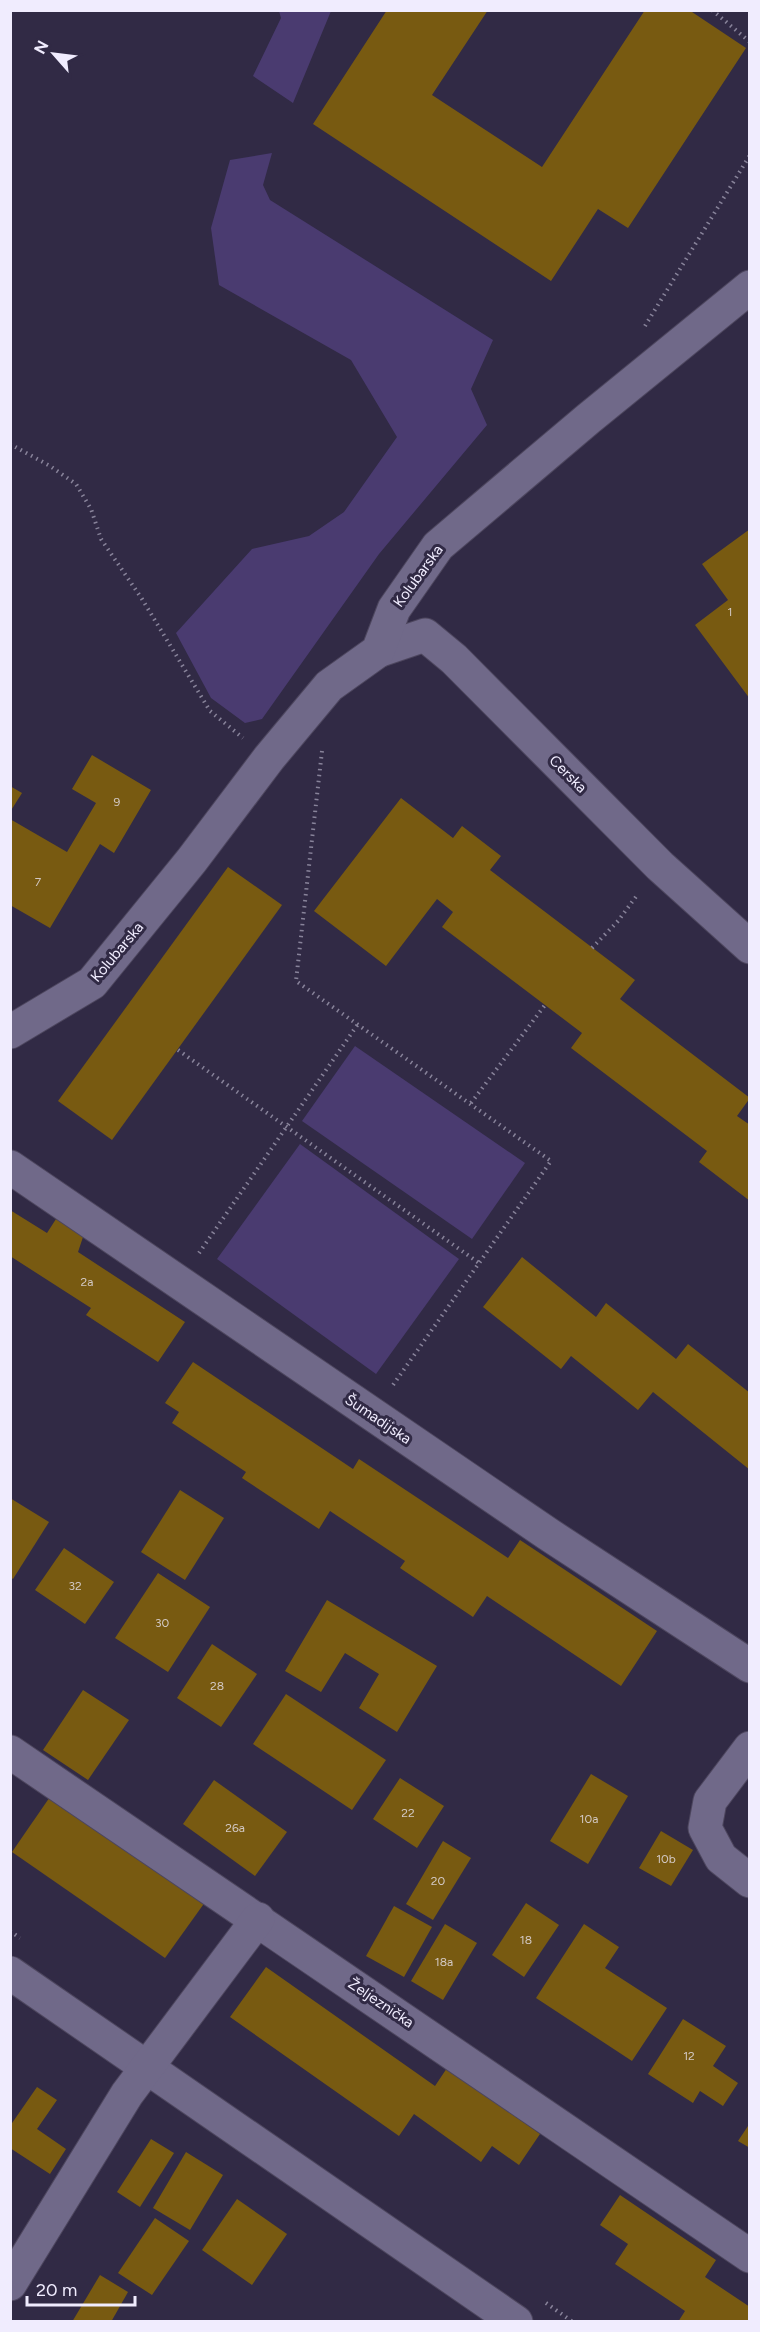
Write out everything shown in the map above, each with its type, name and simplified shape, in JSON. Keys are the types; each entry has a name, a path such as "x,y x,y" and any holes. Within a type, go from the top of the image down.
{"street":[{"name":"Kolubarska","path":"10,1032 92,983 192,860 269,758 329,686 378,651 394,609 438,546 588,419 750,287"},
{"name":"Cerska","path":"378,651 426,635 454,659 660,866 750,946"},
{"name":"Šumadijska","path":"10,1167 548,1534 750,1666"},
{"path":"750,1748 710,1801 705,1828 721,1858 750,1881"},
{"name":"Željeznička","path":"10,1752 750,2256"},
{"path":"10,2284 127,2094 258,1919"},
{"path":"10,1973 516,2322"}],"path":[{"path":"712,10 750,42"},
{"path":"644,328 750,155"},
{"path":"10,444 50,466 76,484 91,509 101,539 142,599 210,711 269,758"},
{"path":"322,745 296,981 551,1161 389,1390"},
{"path":"592,948 618,921 660,866"},
{"path":"471,1103 545,1005"},
{"path":"198,1254 358,1024"},
{"path":"178,1050 479,1263"}],"shaded area":[{"path":"279,11 331,11 293,103 253,76 281,18"},
{"path":"272,153 263,185 270,200 493,340 471,389 487,425 379,554 262,719 245,723 211,698 176,633 252,549 309,536 344,512 397,437 351,360 219,285 211,228 230,160"},
{"path":"355,1046 525,1163 472,1239 302,1121"},
{"path":"300,1144 459,1259 376,1374 217,1259"}],"building":[{"path":"387,10 488,10 432,95 542,167 645,10 689,10 746,48 628,228 598,209 551,281 313,124"},
{"path":"750,529 750,699 695,625 728,600 702,564"},
{"path":"92,755 151,790 114,853 100,844 50,928 10,905 10,819 67,852 96,803 72,789"},
{"path":"10,786 22,793 10,812"},
{"path":"401,798 453,838 462,826 501,856 490,870 635,980 620,999 750,1098 737,1116 750,1125 750,1201 699,1162 707,1151 571,1048 582,1033 442,927 453,912 437,899 386,966 314,911"},
{"path":"228,867 282,905 112,1140 58,1101"},
{"path":"10,1210 47,1233 56,1219 83,1237 78,1252 185,1322 158,1362 86,1315 91,1308 10,1256"},
{"path":"522,1257 596,1317 606,1303 676,1359 688,1344 750,1393 750,1470 653,1392 638,1410 571,1356 561,1369 483,1307"},
{"path":"193,1362 353,1469 359,1459 508,1558 520,1540 657,1631 621,1686 487,1596 473,1617 400,1568 405,1561 330,1511 319,1529 242,1478 246,1472 172,1423 179,1412 165,1403"},
{"path":"180,1490 224,1518 185,1580 141,1552"},
{"path":"10,1498 49,1522 13,1579 10,1577"},
{"path":"64,1548 114,1582 85,1624 35,1590"},
{"path":"158,1573 210,1607 168,1672 115,1638"},
{"path":"327,1600 437,1666 397,1732 359,1708 379,1674 345,1653 321,1692 285,1671"},
{"path":"212,1644 257,1674 221,1727 177,1698"},
{"path":"83,1690 129,1720 88,1780 43,1750"},
{"path":"286,1694 386,1760 352,1810 253,1744"},
{"path":"591,1774 628,1796 588,1864 550,1841"},
{"path":"400,1778 444,1806 417,1848 373,1819"},
{"path":"214,1780 287,1832 255,1876 183,1824"},
{"path":"54,1791 208,1898 165,1958 12,1852"},
{"path":"661,1831 693,1850 671,1886 639,1868"},
{"path":"443,1841 471,1858 433,1920 406,1904"},
{"path":"526,1903 559,1925 524,1977 492,1955"},
{"path":"394,1906 432,1927 404,1977 366,1956"},
{"path":"445,1924 477,1943 443,2000 411,1981"},
{"path":"584,1924 619,1947 605,1968 667,2008 632,2061 536,1998"},
{"path":"266,1967 435,2086 447,2068 540,2134 519,2165 492,2146 481,2162 414,2114 399,2136 230,2017"},
{"path":"683,2019 726,2046 713,2066 738,2083 723,2106 700,2091 693,2103 648,2074"},
{"path":"37,2087 57,2100 37,2129 66,2149 50,2174 10,2148 10,2126"},
{"path":"750,2123 750,2148 738,2141"},
{"path":"151,2139 174,2153 140,2207 117,2192"},
{"path":"186,2152 223,2175 190,2230 153,2208"},
{"path":"620,2195 716,2260 705,2277 750,2307 750,2322 678,2322 685,2311 615,2264 628,2244 600,2225"},
{"path":"237,2199 287,2234 252,2285 202,2250"},
{"path":"155,2218 189,2241 152,2295 118,2273"},
{"path":"100,2275 128,2292 111,2322 72,2322"}]}
